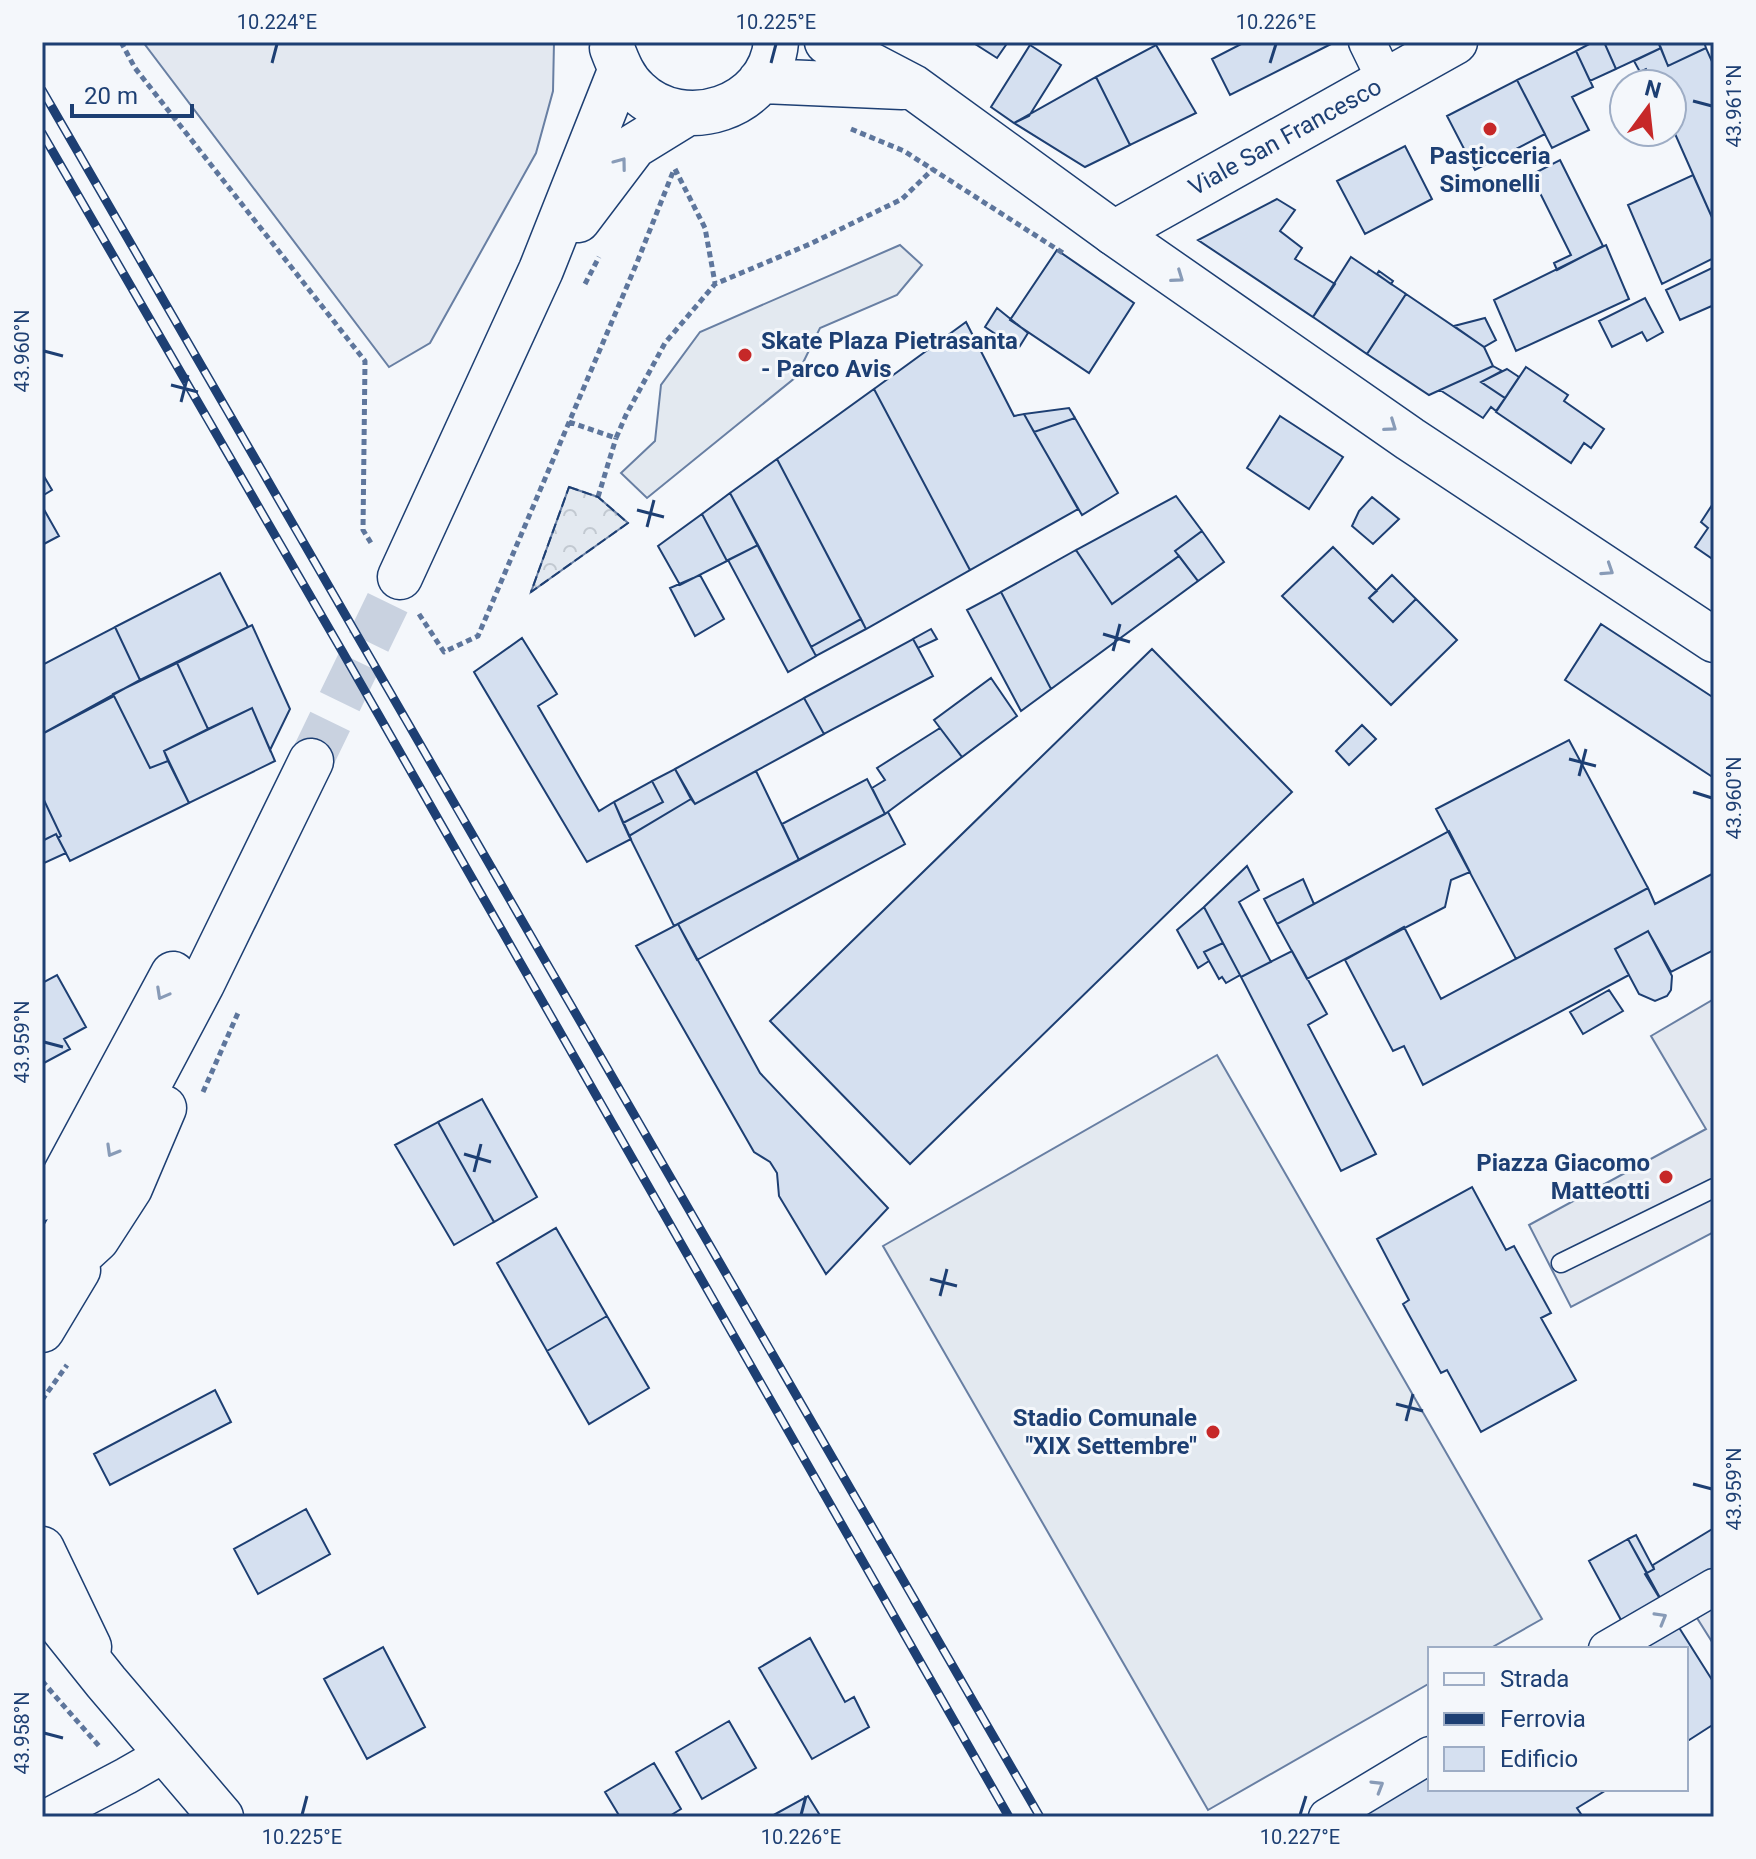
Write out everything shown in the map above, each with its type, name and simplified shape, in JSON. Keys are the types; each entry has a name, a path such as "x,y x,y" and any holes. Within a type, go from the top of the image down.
{"street":[{"path":"827,42 913,87 1114,233 1410,439 1714,640"},
{"path":"1367,42 1386,81"},
{"name":"Viale San Francesco","path":"1114,233 1455,42"},
{"path":"397,578 541,270 616,56"},
{"path":"616,56 637,92 660,107 686,114 714,111 740,100 768,61 913,87"},
{"path":"541,270 634,146 686,114"},
{"path":"42,1253 59,1244 202,984 311,761"},
{"path":"42,1198 62,1180 185,952 284,814"},
{"path":"42,1330 130,1188 173,1085 202,984"},
{"path":"42,1290 97,1239"},
{"path":"42,1549 106,1682"},
{"path":"1610,1647 1714,1587"},
{"path":"42,1602 221,1817"},
{"path":"48,1817 168,1752"},
{"path":"1327,1817 1428,1756"}],"lane":[{"path":"1561,1263 1714,1188"}],"path":[{"path":"121,42 135,68 365,361 363,530 444,652 478,636 675,168"},
{"path":"849,128 904,151 1079,263"},
{"path":"665,177 683,161"},
{"path":"675,168 705,228 715,284"},
{"path":"598,497 626,415 665,343 715,284 810,244 902,199 933,169"},
{"path":"580,293 601,253"},
{"path":"569,422 616,438"}],"green space":[{"name":"Skate Plaza Pietrasanta - Parco Avis","path":"900,245 922,265 897,295 820,328 796,377 647,498 621,473 655,441 661,385 700,332"},
{"path":"569,487 598,497 628,523 531,592"},
{"name":"Stadio Comunale \"XIX Settembre\"","path":"1217,1055 1542,1619 1493,1647 1428,1647 1428,1684 1208,1810 883,1246"}],"shaded area":[{"path":"143,42 554,42 553,91 536,153 430,343 389,367"},
{"name":"Piazza Giacomo Matteotti","path":"1714,999 1714,1232 1571,1307 1529,1225 1706,1129 1651,1036"},
{"path":"1714,1607 1714,1645 1697,1618"}],"building":[{"path":"972,42 1008,42 997,58"},
{"path":"1245,42 1335,42 1230,95 1212,59"},
{"path":"1593,42 1604,42 1616,68 1608,68 1608,73 1590,81 1576,51"},
{"path":"1604,42 1658,42 1661,48 1616,68"},
{"path":"1658,42 1704,42 1706,48 1668,66"},
{"path":"1030,45 1061,65 1029,116 1014,123 991,107"},
{"path":"1156,45 1196,113 1130,145 1096,77"},
{"path":"1661,48 1668,66 1706,48 1714,66 1714,222 1681,148 1688,148 1688,68 1638,68 1634,61"},
{"path":"1576,51 1593,87 1572,97 1589,130 1552,148 1517,80"},
{"path":"1096,77 1130,145 1085,167 1014,123"},
{"path":"1517,80 1545,134 1475,170 1447,116"},
{"path":"1405,146 1432,199 1365,234 1337,181"},
{"path":"1560,160 1603,246 1557,270 1554,263 1571,255 1531,175"},
{"path":"1693,175 1714,222 1714,258 1662,284 1628,205"},
{"path":"1277,199 1295,210 1280,231 1302,248 1295,259 1335,284 1313,317 1198,240"},
{"path":"1606,245 1629,299 1516,351 1494,300"},
{"path":"1057,250 1134,303 1089,373 1010,320"},
{"path":"1351,257 1406,294 1367,354 1313,317"},
{"path":"1714,267 1714,305 1680,320 1666,290"},
{"path":"1379,271 1393,281 1391,284 1377,274"},
{"path":"1406,294 1484,347 1493,366 1429,395 1367,354"},
{"path":"1645,298 1663,332 1647,341 1642,332 1612,347 1599,321"},
{"path":"997,308 1028,333 1018,349 985,327"},
{"path":"1485,318 1496,340 1484,347 1454,326"},
{"path":"966,322 1014,416 1024,414 1078,509 970,570 874,389"},
{"path":"1493,366 1502,371 1481,382 1505,398 1496,411 1491,407 1483,418 1440,390"},
{"path":"1526,367 1568,395 1564,401 1604,429 1591,448 1584,443 1571,463 1496,412"},
{"path":"1507,369 1519,377 1505,398 1481,382"},
{"path":"874,389 970,570 866,629 777,459"},
{"path":"1069,408 1075,418 1034,432 1024,414"},
{"path":"1280,416 1343,457 1309,509 1247,468"},
{"path":"1075,418 1118,493 1082,515 1034,432"},
{"path":"777,459 861,619 811,647 730,493"},
{"path":"42,473 52,490 42,496"},
{"path":"730,493 758,545 727,561 702,514"},
{"path":"1176,496 1202,531 1175,551 1179,556 1112,604 1076,550"},
{"path":"1372,497 1399,519 1373,544 1352,526 1359,511"},
{"path":"1714,502 1714,560 1695,547 1708,528 1701,522"},
{"path":"42,506 59,536 42,545"},
{"path":"702,514 727,561 680,585 658,546"},
{"path":"1202,531 1224,562 1198,581 1175,551"},
{"path":"758,545 816,656 788,672 728,560"},
{"path":"1333,547 1377,591 1369,598 1393,622 1416,599 1457,640 1391,705 1282,596"},
{"path":"1076,550 1112,604 1179,556 1198,581 1051,689 1001,592"},
{"path":"220,573 248,627 140,680 115,627"},
{"path":"700,575 724,619 695,636 670,588"},
{"path":"1392,575 1416,599 1393,622 1369,598"},
{"path":"1001,592 1051,689 1021,711 967,610"},
{"path":"861,619 866,629 816,656 811,647"},
{"path":"1601,624 1714,698 1714,778 1565,680"},
{"path":"252,625 290,709 270,750 252,708 208,729 177,663"},
{"path":"115,627 140,680 42,734 42,665"},
{"path":"931,629 937,639 918,648 913,639"},
{"path":"522,638 557,694 538,706 599,811 614,802 631,839 587,862 474,672"},
{"path":"913,639 933,676 824,734 804,698"},
{"path":"1152,649 1292,792 910,1164 770,1021"},
{"path":"177,663 208,729 164,751 168,761 150,768 113,694"},
{"path":"991,678 1017,716 962,757 934,720"},
{"path":"114,696 150,768 168,761 189,803 70,861 42,796 42,734"},
{"path":"804,698 824,734 695,804 675,769"},
{"path":"252,708 275,761 189,803 164,751"},
{"path":"1362,725 1376,739 1349,765 1336,751"},
{"path":"940,728 962,757 885,814 872,788 885,780 877,768"},
{"path":"1569,740 1648,888 1516,959 1436,809"},
{"path":"675,769 691,799 629,836 623,823 663,802 652,781"},
{"path":"756,771 799,860 674,926 629,836 691,799 695,804"},
{"path":"867,779 885,814 799,860 782,824"},
{"path":"652,781 663,802 623,823 614,802"},
{"path":"42,796 61,836 58,838 56,834 42,841"},
{"path":"888,812 905,844 697,960 678,924"},
{"path":"1449,831 1470,872 1451,880 1445,907 1307,979 1277,924"},
{"path":"56,834 66,853 42,864 42,841"},
{"path":"1247,866 1259,890 1239,902 1271,962 1241,977 1204,907"},
{"path":"1714,873 1714,950 1671,972 1648,931 1615,949 1629,975 1423,1085 1404,1046 1393,1051 1345,960 1404,927 1441,999 1648,888 1655,904"},
{"path":"1303,879 1314,904 1277,924 1264,899"},
{"path":"1204,907 1223,943 1204,952 1209,961 1198,968 1177,930"},
{"path":"678,924 760,1073 888,1208 826,1274 779,1196 777,1173 770,1162 754,1152 636,946"},
{"path":"1648,931 1672,976 1671,990 1667,996 1655,1001 1639,994 1615,949"},
{"path":"1223,943 1240,975 1226,983 1222,977 1219,979 1204,952"},
{"path":"1292,951 1327,1014 1308,1025 1376,1154 1341,1171 1241,977"},
{"path":"57,975 86,1027 64,1039 70,1049 42,1064 42,983"},
{"path":"1609,990 1623,1011 1583,1034 1570,1012"},
{"path":"482,1099 537,1197 494,1222 438,1122"},
{"path":"438,1122 494,1222 454,1245 395,1145"},
{"path":"1472,1187 1506,1250 1514,1246 1551,1313 1541,1318 1576,1380 1481,1432 1447,1370 1441,1373 1403,1304 1409,1300 1377,1239"},
{"path":"556,1228 607,1316 547,1351 497,1263"},
{"path":"607,1316 649,1388 589,1424 547,1351"},
{"path":"215,1390 231,1422 110,1485 94,1454"},
{"path":"306,1509 330,1554 258,1594 234,1549"},
{"path":"1714,1528 1714,1577 1665,1607 1645,1574 1654,1569 1653,1565"},
{"path":"1636,1535 1654,1569 1647,1573 1628,1539"},
{"path":"1628,1539 1665,1607 1627,1631 1589,1561"},
{"path":"1673,1618 1714,1683 1714,1724 1688,1741 1688,1647 1625,1647"},
{"path":"810,1638 845,1702 854,1697 869,1727 812,1759 759,1668"},
{"path":"383,1647 425,1727 367,1759 324,1679"},
{"path":"729,1721 756,1768 702,1799 676,1752"},
{"path":"654,1763 681,1809 668,1817 620,1817 605,1792"},
{"path":"1428,1769 1428,1791 1605,1791 1577,1808 1583,1817 1350,1817"},
{"path":"808,1796 821,1817 770,1817"}],"tunnel":[{"path":"311,761 400,577"}],"railway":[{"path":"42,90 1040,1817"},
{"path":"42,133 1009,1817"}],"fence":[{"path":"569,487 598,497 628,523 531,592 569,487"}],"place":[{"name":"Pasticceria Simonelli","path":"1490,129"},
{"name":"Skate Plaza Pietrasanta - Parco Avis","path":"745,355"},
{"name":"Piazza Giacomo Matteotti","path":"1666,1177"},
{"name":"Stadio Comunale \"XIX Settembre\"","path":"1213,1432"}]}
